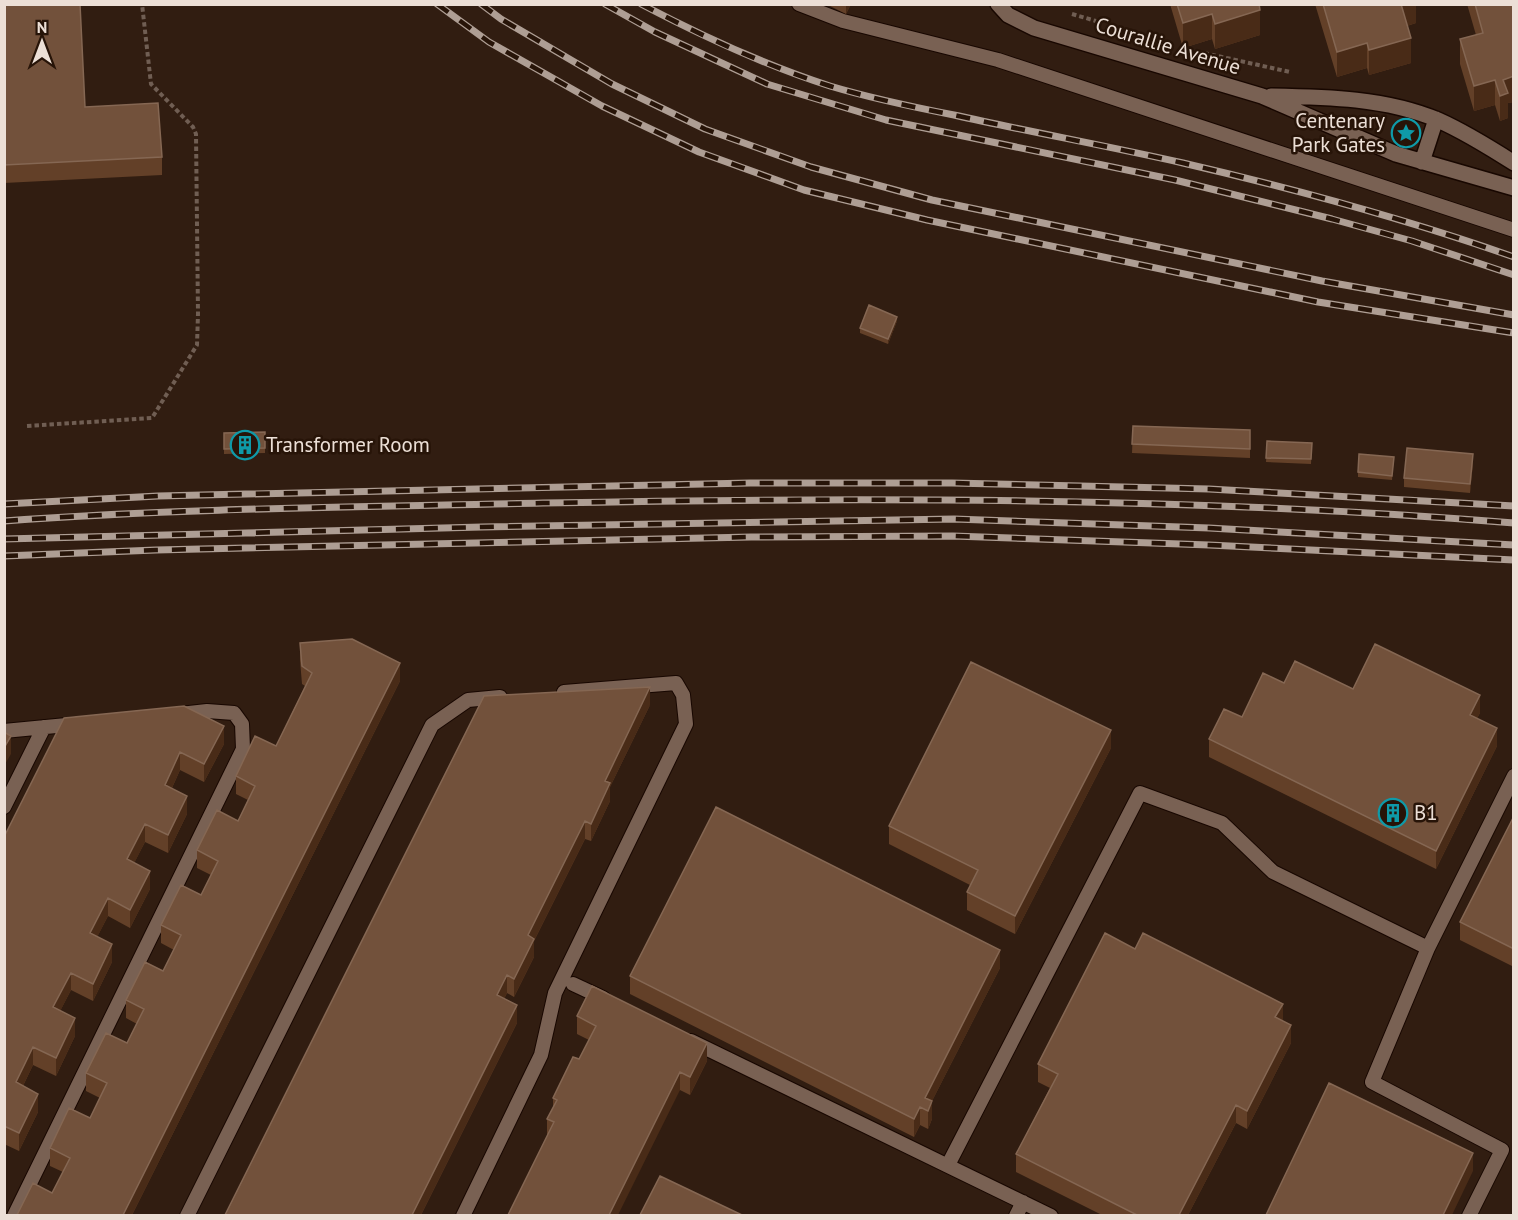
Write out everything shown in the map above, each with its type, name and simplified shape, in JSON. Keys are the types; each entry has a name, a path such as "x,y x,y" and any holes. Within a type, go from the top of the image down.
{"street":[{"name":"Courallie Avenue","path":"998,4 1008,15 1034,28 1262,96 1396,154 1514,188"},
{"name":"Courallie Avenue","path":"1262,96 1336,97 1388,105 1436,119 1476,138 1514,163"},
{"path":"1422,162 1436,119"}],"lane":[{"path":"799,4 843,21 998,60 1514,230"},
{"path":"463,1215 541,1055 555,993 686,723 683,695 676,683 549,693"},
{"path":"187,1215 432,725 468,700 514,696"},
{"path":"14,1215 243,749 242,724 234,713 207,711 172,715"},
{"path":"4,731 90,723"},
{"path":"4,807 44,727"},
{"path":"1469,1215 1502,1150 1372,1082 1428,948 1514,776"},
{"path":"948,1165 1140,793 1222,823 1273,872 1428,948"},
{"path":"573,984 616,1005"},
{"path":"680,1036 1051,1215"},
{"path":"1016,1215 1023,1202"}],"path":[{"path":"27,426 152,418 196,345 198,314 196,134 151,84 142,4"},
{"path":"1071,14 1102,23"},
{"path":"1201,53 1299,74"}],"building":[{"path":"4,4 80,4 85,107 158,103 162,157 4,165"},
{"path":"1177,4 1259,4 1260,10 1215,24 1212,14 1183,23"},
{"path":"1323,4 1401,4 1411,38 1369,50 1367,43 1337,52"},
{"path":"1475,4 1514,4 1514,76 1503,80 1508,93 1500,96 1495,80 1474,86 1460,39 1483,33"},
{"path":"869,305 897,317 888,339 860,328"},
{"path":"1133,426 1250,430 1250,449 1132,444"},
{"name":"Transformer Room","path":"265,432 265,448 224,449 224,433"},
{"path":"1267,441 1312,443 1311,459 1266,458"},
{"path":"1407,448 1473,454 1470,484 1404,478"},
{"path":"1359,454 1394,457 1392,476 1358,472"},
{"path":"352,639 400,663 123,1215 17,1215 33,1183 52,1193 70,1158 50,1148 69,1108 90,1118 107,1083 86,1073 106,1033 127,1043 144,1009 126,1000 145,962 163,971 181,935 161,925 181,885 201,895 218,861 197,850 217,810 238,821 255,786 236,776 255,736 276,746 312,673 302,666 300,643"},
{"name":"B1","path":"1375,644 1480,695 1470,715 1497,728 1436,851 1209,739 1224,709 1242,717 1263,673 1284,683 1295,661 1353,689"},
{"path":"971,662 1111,730 1015,916 967,892 978,870 889,826"},
{"path":"650,687 605,781 610,783 591,824 585,821 528,935 534,939 514,979 507,975 497,995 517,1005 412,1215 225,1215 484,696"},
{"path":"184,706 224,726 204,764 180,752 165,785 187,796 168,835 145,824 127,859 150,871 130,910 108,898 90,933 112,944 93,984 71,973 53,1007 75,1018 56,1058 33,1047 16,1082 38,1094 19,1133 4,1126 4,837 64,718"},
{"path":"4,732 11,736 4,748"},
{"path":"716,807 1000,950 925,1098 932,1101 928,1111 920,1107 914,1119 630,976"},
{"path":"1514,816 1514,949 1460,922"},
{"path":"1105,933 1135,949 1143,933 1283,1004 1275,1017 1291,1025 1247,1111 1236,1105 1179,1215 1137,1215 1016,1154 1058,1074 1038,1064"},
{"path":"592,986 707,1043 690,1077 680,1072 609,1215 508,1215 554,1122 547,1119 557,1100 553,1098 573,1057 579,1059 596,1026 577,1016"},
{"path":"1329,1083 1473,1153 1443,1215 1266,1215"},
{"path":"660,1176 742,1215 640,1215"}],"railway":[{"path":"437,4 489,42 602,106 699,152 804,190 927,220 1318,302 1514,333"},
{"path":"481,4 501,19 612,84 705,129 811,167 932,200 1322,281 1514,315"},
{"path":"605,4 655,32 767,84 886,120 1175,180 1412,241 1514,275"},
{"path":"641,4 734,49 830,86 892,102 1183,163 1267,183 1391,217 1514,257"},
{"path":"4,504 158,496 750,483 952,483 1209,489 1514,506"},
{"path":"4,521 139,513 341,507 664,501 907,500 1271,508 1514,523"},
{"path":"4,539 482,527 954,519 1209,528 1514,545"},
{"path":"4,556 156,550 751,537 953,536 1209,545 1514,560"}],"place":[{"name":"Centenary Park Gates","path":"1406,133"},
{"name":"Transformer Room","path":"245,445"},
{"name":"B1","path":"1393,813"}]}
